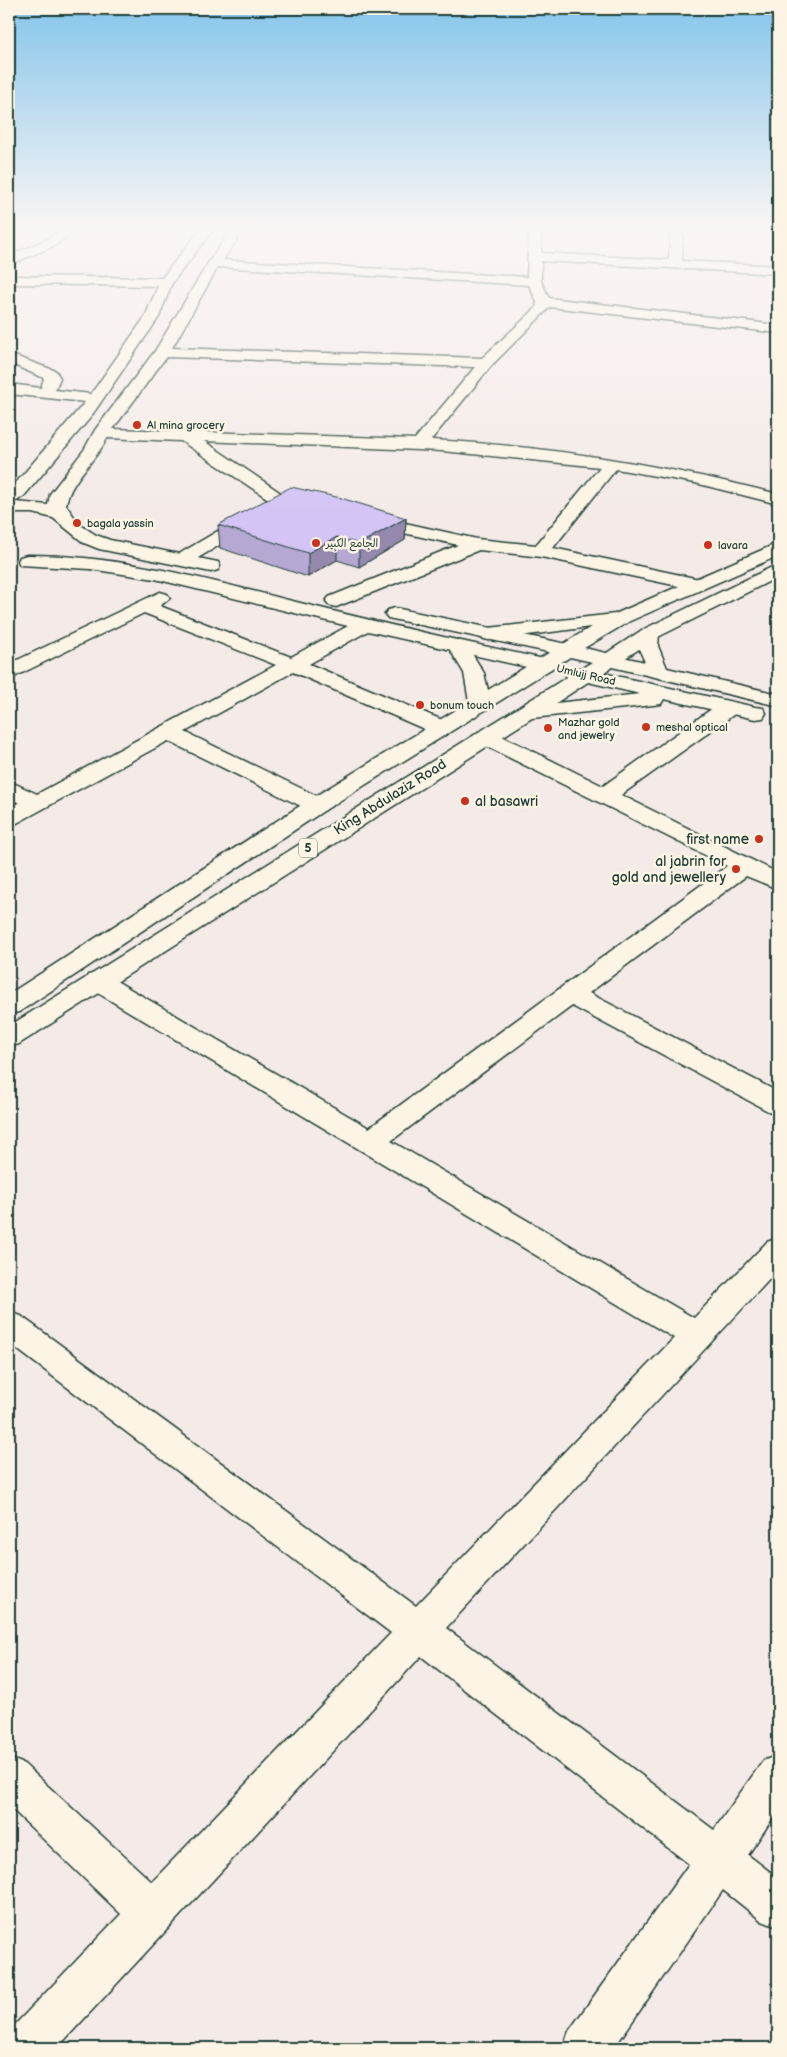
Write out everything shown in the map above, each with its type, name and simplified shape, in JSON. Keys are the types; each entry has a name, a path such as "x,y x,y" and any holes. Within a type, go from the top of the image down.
{"main road":[{"path":"9,498 18,492 84,415 148,322"},
{"path":"18,563 48,555 64,547 72,538 71,524 57,505 59,494 92,451 101,433 162,352 180,322"},
{"path":"418,446 486,363 529,322"},
{"path":"717,322 778,329"},
{"path":"162,352 486,363"},
{"path":"9,358 51,374 52,378 46,394"},
{"path":"9,389 94,399"},
{"path":"101,433 522,452 612,463 724,483 778,499"},
{"path":"186,437 282,500 302,505"},
{"path":"541,552 612,463"},
{"path":"182,560 282,500"},
{"path":"9,508 39,509 56,513 90,539 105,545 182,560 336,601 567,650 624,617 778,549"},
{"path":"350,516 477,544 541,552 697,584"},
{"path":"336,601 477,544"},
{"path":"18,563 59,560 85,562 194,582 459,648 544,665"},
{"name":"King Abdulaziz Road","path":"9,1038 486,737 526,714 648,634 778,570"},
{"path":"9,672 194,582"},
{"path":"143,606 292,664 440,727"},
{"path":"488,634 624,617"},
{"path":"9,818 35,802 365,625"},
{"path":"648,634 648,646 660,672"},
{"path":"459,648 474,673 480,704"},
{"name":"Umlujj Road","path":"544,665 567,650 778,700"},
{"name":"Umlujj Road","path":"544,665 680,698 778,718"},
{"name":"5","path":"9,1006 317,805 440,727 544,665"},
{"path":"526,714 594,704 680,698"},
{"path":"605,796 728,708"},
{"path":"168,732 317,805"},
{"path":"486,737 778,882"},
{"path":"9,788 35,802"},
{"path":"369,1142 745,865"},
{"path":"96,982 697,1336"},
{"path":"570,994 778,1104"},
{"path":"25,2048 778,1250"},
{"path":"9,1325 419,1631 778,1905"},
{"path":"586,2048 778,1775"},
{"path":"9,1778 152,1913"}],"building":[{"path":"291,487 341,498 406,518 359,544 337,537 308,553 218,525"}],"place":[{"name":"Al mina grocery","path":"137,425"},
{"name":"bagala yassin","path":"77,523"},
{"name":"الجامع الكبير","path":"316,543"},
{"name":"lavara","path":"708,545"},
{"name":"bonum touch","path":"420,705"},
{"name":"meshal optical","path":"646,727"},
{"name":"Mazhar gold and jewelry","path":"548,728"},
{"name":"al basawri","path":"465,801"},
{"name":"first name","path":"759,839"},
{"name":"al jabrin for gold and jewellery","path":"736,869"}]}
